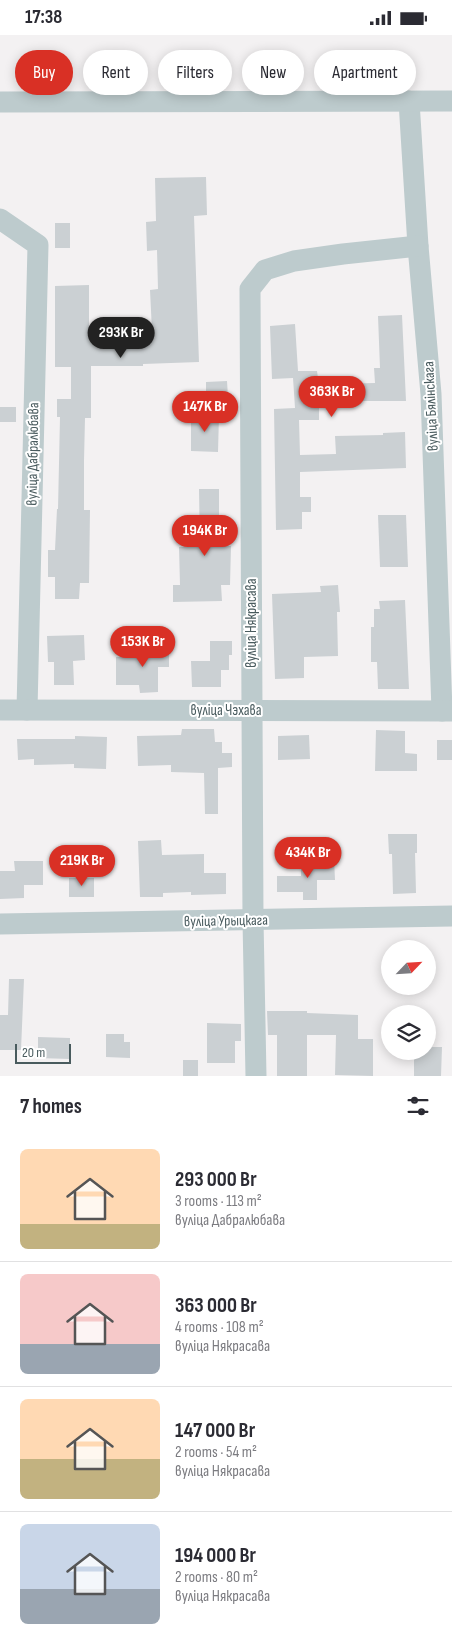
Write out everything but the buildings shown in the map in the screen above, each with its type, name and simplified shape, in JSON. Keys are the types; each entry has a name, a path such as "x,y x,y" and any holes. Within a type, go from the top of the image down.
{"street":[{"name":"вуліца Бялінскага","path":"409,101 418,246 431,394 447,711"},
{"path":"0,102 452,101"},
{"name":"вуліца Дабралюбава","path":"0,219 38,245 27,710"},
{"name":"вуліца Някрасава","path":"256,1076 253,920 250,289 265,270 294,261 418,246"},
{"name":"вуліца Чэхава","path":"0,710 447,711"},
{"name":"вуліца Урыцкага","path":"0,924 452,916"}]}
